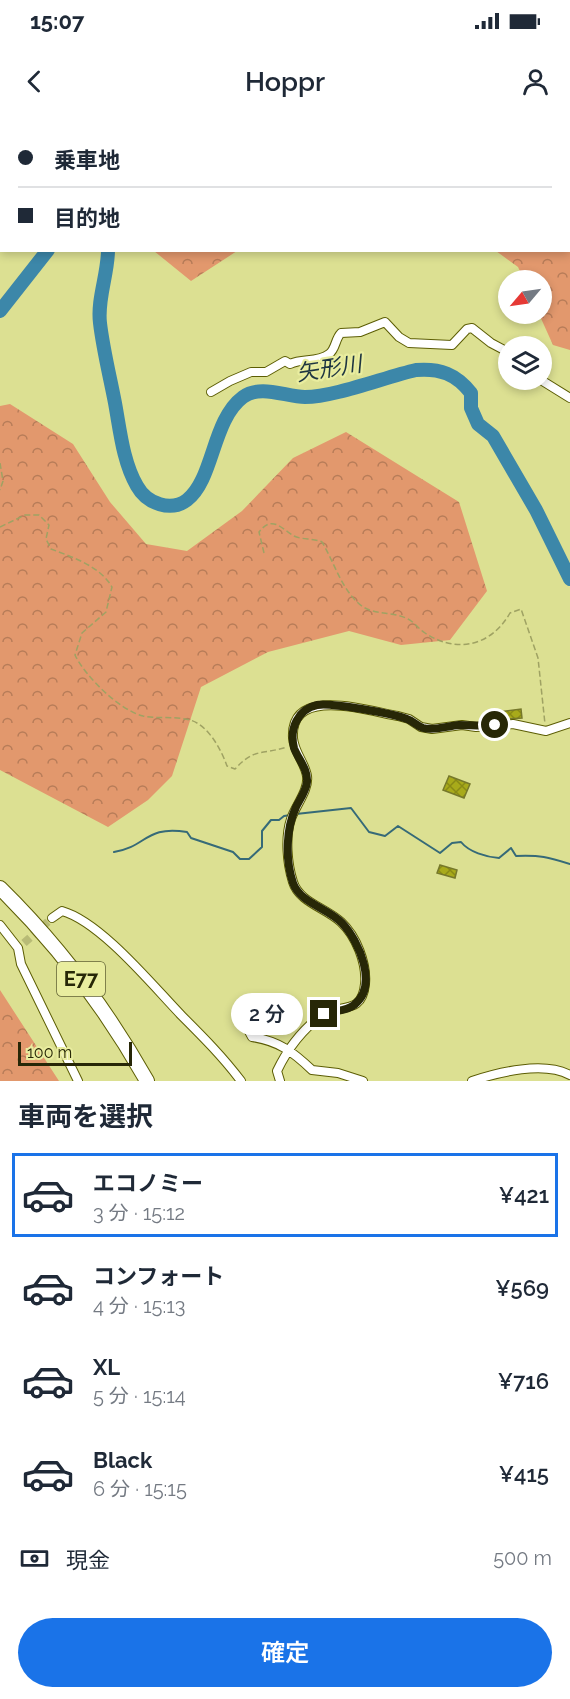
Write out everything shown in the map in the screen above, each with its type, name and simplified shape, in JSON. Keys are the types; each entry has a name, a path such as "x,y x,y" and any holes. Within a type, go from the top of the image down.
{"highway":[{"name":"E77","path":"0,888 81,979 105,1012 147,1081"},
{"name":"E77","path":"0,897 76,983 140,1081"}],"street":[{"path":"211,392 251,372 266,372 285,361 290,364 299,359 323,358 334,350 341,333 360,333 383,322 388,323 404,341 409,343 452,345 467,329 472,328 498,347"},
{"path":"552,387 570,398"},
{"path":"280,1081 276,1071 288,1051 324,1014 348,1009 356,1004 365,985 362,958 347,930 341,922 299,893 293,883 288,852 290,822 307,782 306,773 294,747 293,735 298,717 306,710 324,704 398,716 421,727 432,729 462,725 476,727 513,724 546,731 570,723"},
{"path":"52,918 62,911 69,913 98,933 152,983 218,1052 241,1081"},
{"path":"0,925 21,946 21,964 78,1081"},
{"path":"238,1011 252,1037 280,1043 288,1051 299,1056 312,1070 338,1073 363,1081"},
{"path":"472,1081 547,1069 570,1076"}],"path":[{"path":"0,463 3,481 0,490"},
{"path":"0,527 25,515 39,515 49,525 46,538 51,549 76,558 105,576 112,587 106,612 82,633 75,655 91,679 118,702 143,716 191,720 208,733 221,751 227,766 236,769 245,757 253,753 294,747"},
{"path":"264,553 259,532 264,526 272,523 278,523 296,537 322,543 343,583 355,600 365,609 409,619 425,633 455,646 477,644 505,622 510,613 521,609 538,658 546,731"}],"green space":[{"path":"155,252 235,252 191,281"},
{"path":"497,252 570,252 570,350 553,345 552,336 549,336 544,324 552,324 552,270 519,270"},
{"path":"10,404 73,444 110,502 146,544 187,551 242,511 293,458 346,432 459,502 487,591 450,640 401,645 349,631 268,652 201,687 172,776 148,800 108,827 0,770 0,406"},
{"path":"0,990 59,1081 0,1081"}],"building":[{"path":"521,709 522,718 492,720 491,713"},
{"path":"449,776 470,784 464,798 443,790"},
{"path":"440,865 457,870 455,878 437,873"}],"waterway":[{"name":"矢形川","path":"0,311 46,252"},
{"name":"矢形川","path":"108,252 99,314 101,333 125,456 137,486 153,502 167,506 181,504 196,490 203,478 225,420 233,407 250,393 266,391 305,397 317,396 416,370 440,371 459,381 471,393 471,408 478,424 493,436 536,510 570,579"},
{"path":"296,814 351,808 369,832 385,836 398,826 440,853 452,843 461,842 473,851 489,856 499,858 511,848 516,856 544,857 570,864"},
{"path":"114,852 133,846 154,834 173,831 187,832 191,838 233,852 240,859 249,859 262,847 262,831 271,820 279,820 291,815"}],"tunnel":[{"path":"24,943 52,918"}],"route":[{"path":"324,1014 348,1009 362,997 365,985 364,966 355,943 341,922 305,898 293,883 288,852 288,834 295,808 307,782 306,773 294,747 293,735 298,717 316,705 324,704 398,716 409,719 421,727 432,729 446,726 495,725"}]}
